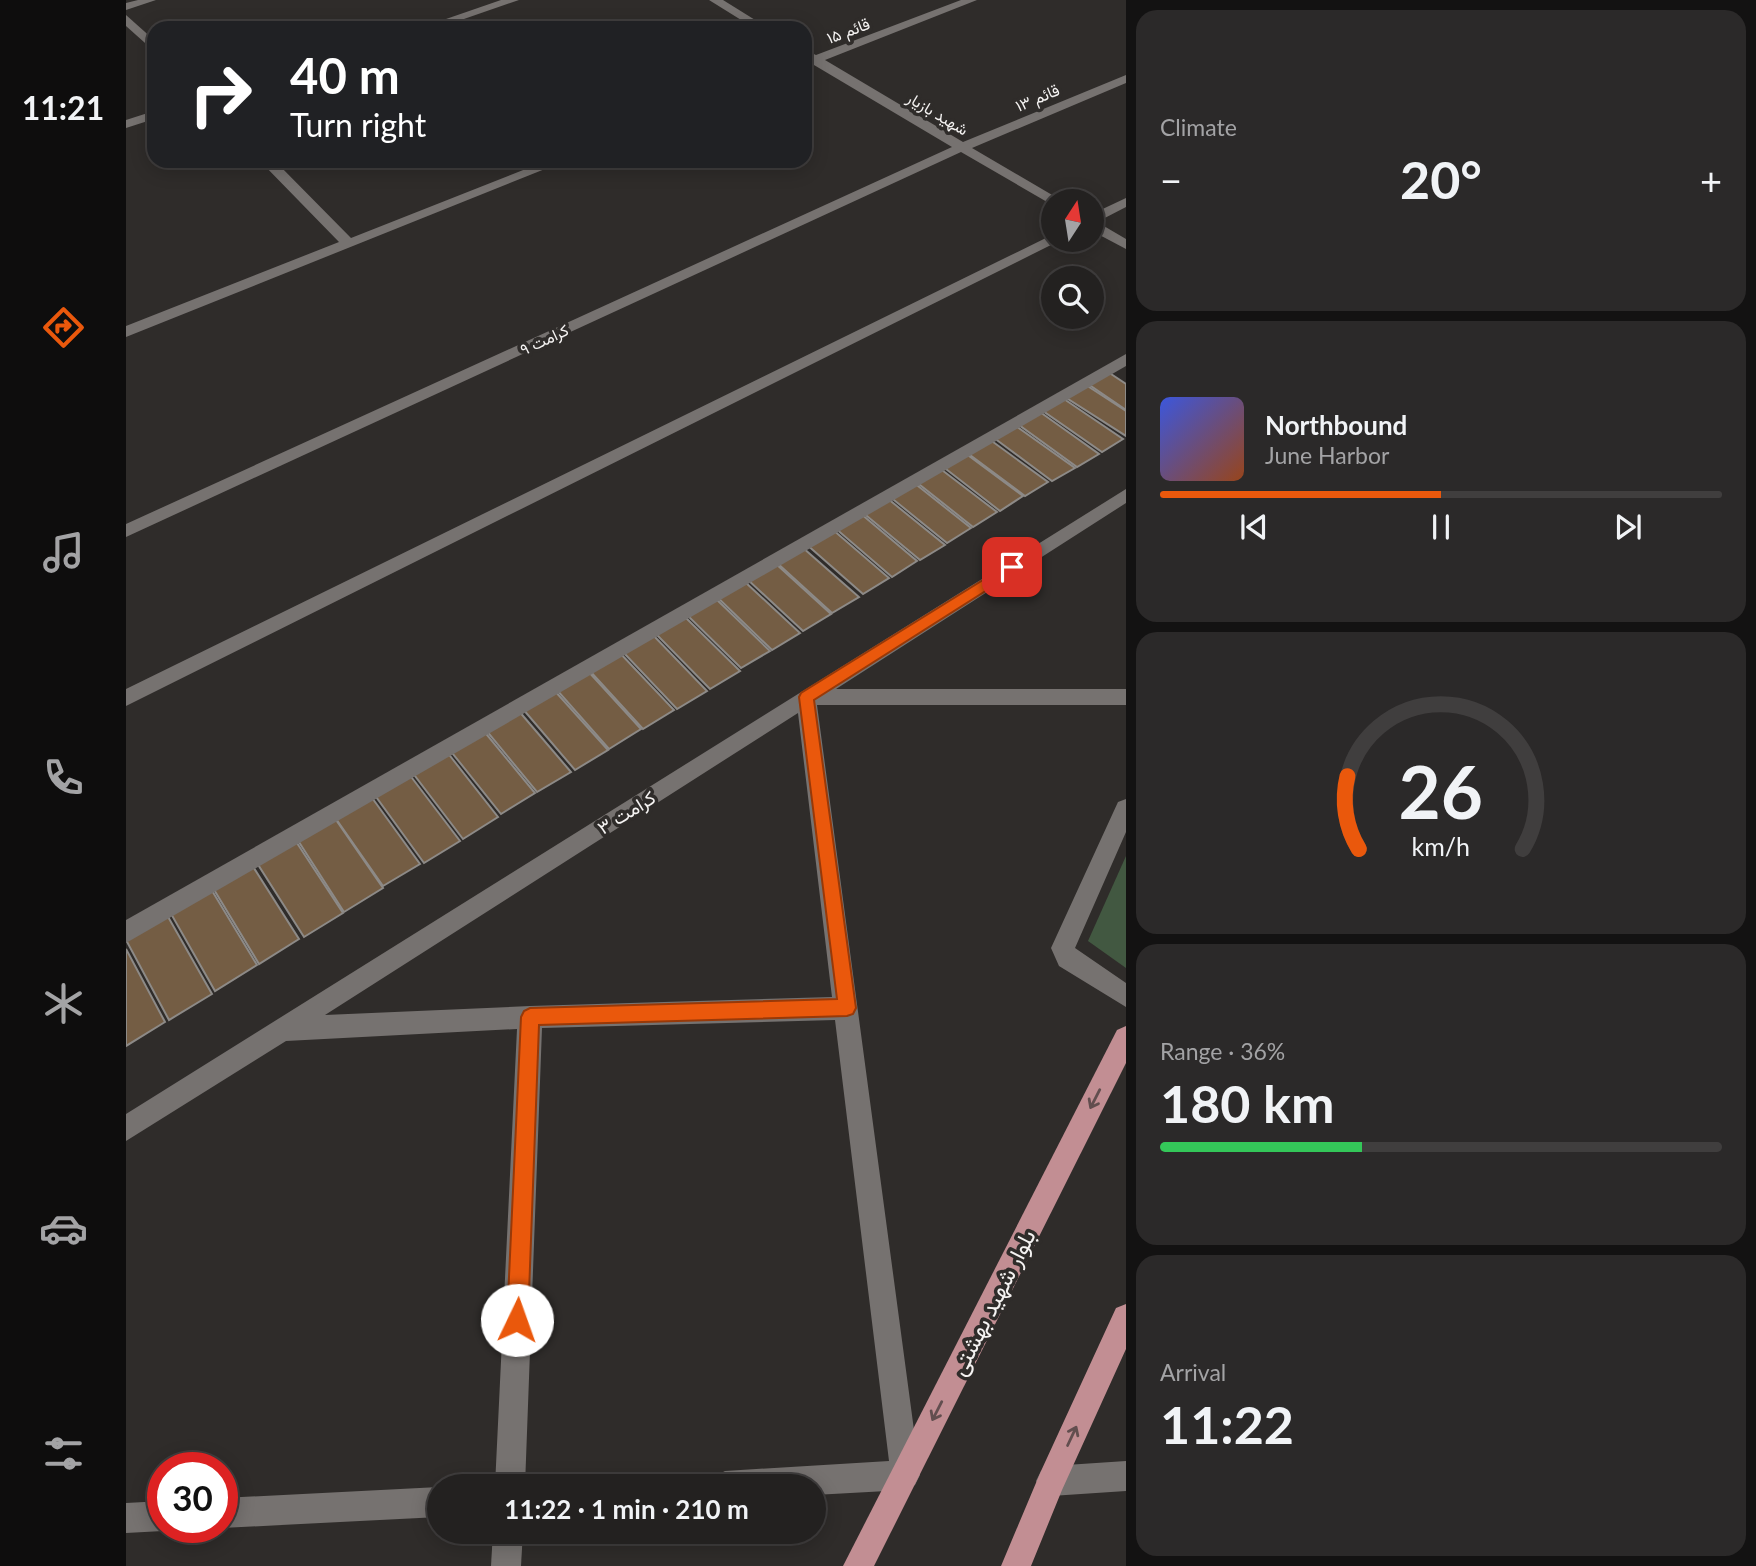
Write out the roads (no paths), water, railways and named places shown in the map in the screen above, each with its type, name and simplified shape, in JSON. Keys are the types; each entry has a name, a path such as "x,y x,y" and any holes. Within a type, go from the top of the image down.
{"main road":[{"name":"بلوار شهید بهشتی","path":"858,1566 1126,1038"},
{"path":"1016,1566 1051,1480 1126,1318"}],"street":[{"path":"126,7 150,0"},
{"path":"448,21 513,0"},
{"path":"715,0 750,21"},
{"name":"قائم ۱۵","path":"812,58 971,0"},
{"path":"126,19 147,40"},
{"name":"شهید بازیار","path":"812,61 1041,194"},
{"name":"قائم ۱۳","path":"962,147 1126,79"},
{"path":"126,124 147,117"},
{"name":"کرامت ۹","path":"126,531 962,147"},
{"path":"274,168 349,244"},
{"path":"126,331 540,168"},
{"path":"1104,213 1126,202"},
{"path":"1104,232 1126,245"},
{"path":"126,698 1041,244"},
{"path":"126,932 1126,359"},
{"name":"کرامت ۳","path":"126,1128 1126,495"},
{"path":"826,1480 905,1475 806,697 1126,697"},
{"path":"1126,808 1063,948 1067,958 1126,996"},
{"path":"283,1029 530,1017 847,1008"},
{"path":"511,1474 530,1017"},
{"path":"1051,1480 1126,1476"},
{"path":"238,1512 427,1504"},
{"path":"126,1518 147,1517"},
{"path":"506,1566 507,1544"}]}
